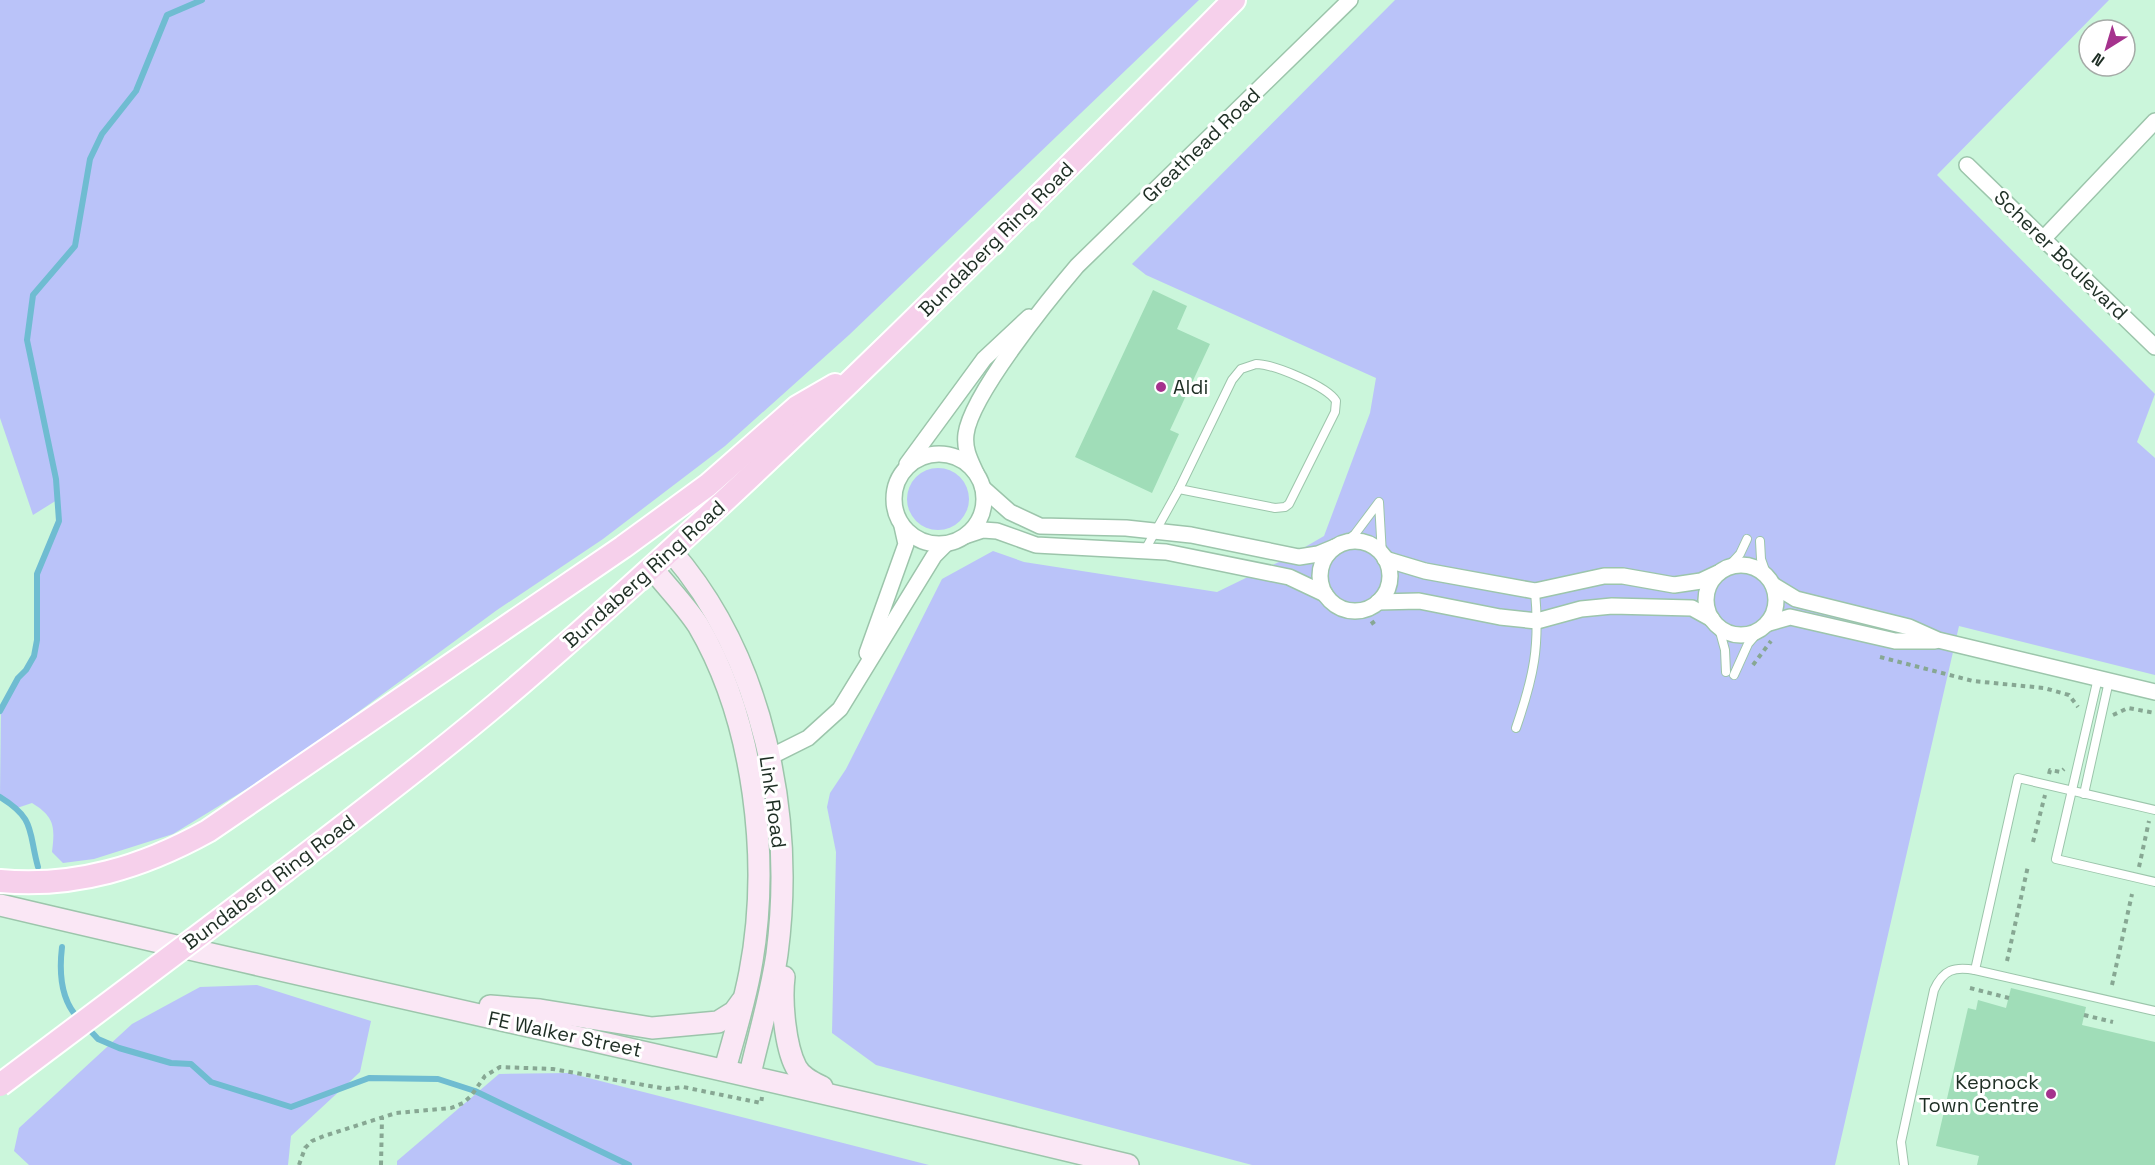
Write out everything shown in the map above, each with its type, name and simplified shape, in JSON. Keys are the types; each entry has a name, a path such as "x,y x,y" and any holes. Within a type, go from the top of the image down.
{"main road":[{"name":"Bundaberg Ring Road","path":"0,1085 383,796 537,670 671,551 868,366 1234,0"},
{"path":"0,881 27,884 63,881 124,869 180,846 208,831 632,540 708,485 797,406 868,366"},
{"name":"Link Road","path":"671,551 697,581 729,637 754,703 768,758 776,803 782,882 777,955 750,1074"},
{"name":"Link Road","path":"652,568 681,603 702,634 727,692 747,762 758,834 756,933 744,998 725,1069"},
{"path":"747,762 768,758"},
{"path":"782,882 790,928 781,998 795,1065 809,1081 833,1093"},
{"name":"FE Walker Street","path":"0,905 420,1002 833,1093 1128,1165"},
{"path":"420,1002 540,1010 652,1028 718,1022 734,1012 744,998"}],"street":[{"name":"Greathead Road","path":"983,488 966,452 966,435 972,413 999,370 1055,292 1077,266 1350,0"},
{"path":"2044,238 2155,121"},
{"name":"Scherer Boulevard","path":"1967,165 2155,346"},
{"name":"Greathead Road","path":"897,479 984,359 1055,292"},
{"path":"856,685 906,544 893,503 897,479 907,466 920,457 935,453 958,459 976,473"},
{"path":"983,488 1010,512 1040,526 1156,531 1191,535 1299,557 1318,554 1340,544 1367,543 1384,557 1425,571 1535,591 1604,576 1623,576 1674,585 1701,581 1723,570 1748,566 1796,599 1909,627 1938,640 2155,692"},
{"path":"965,536 982,515 983,488"},
{"path":"902,526 921,541 946,544"},
{"path":"768,758 808,738 827,723 856,685 934,556 946,544 983,530 997,531 1036,545 1145,550 1289,577 1325,594 1337,606 1354,611 1371,607 1378,602 1389,586 1390,576 1384,557"},
{"path":"1325,594 1319,574 1327,554 1340,544"},
{"path":"1715,624 1706,600 1711,581 1723,570"},
{"path":"1765,626 1776,604 1770,580"},
{"path":"1378,602 1419,601 1500,617 1538,621 1581,609 1612,606 1692,608 1715,624 1739,636 1781,617 1790,617 1895,641 1938,640"}],"lane":[{"path":"1145,550 1179,489 1232,380 1241,369 1256,364 1272,366 1328,392 1336,401 1335,411 1291,500 1285,507 1275,508 1179,489"},
{"path":"1340,544 1355,534 1380,498 1384,557"},
{"path":"1723,570 1740,554 1747,539"},
{"path":"1760,541 1761,559 1770,580"},
{"path":"1516,728 1535,661 1538,621 1535,591"},
{"path":"1715,624 1725,650 1730,674 1748,644 1765,626"},
{"path":"2104,680 2072,791 2056,859 2155,882"},
{"path":"2084,794 2104,680"},
{"path":"1975,970 2018,778 2155,810"},
{"path":"1904,1165 1901,1142 1934,990 1948,970 1963,968 1975,970 2155,1011"}],"path":[{"path":"1748,664 1755,665 1776,637"},
{"path":"1878,656 1973,681 2044,688 2069,695 2078,707 2087,709"},
{"path":"2107,714 2114,715 2128,708 2155,713"},
{"path":"2033,842 2045,794"},
{"path":"2138,867 2149,820"},
{"path":"2007,961 2028,866"},
{"path":"2112,985 2132,894"},
{"path":"1970,988 2009,998"},
{"path":"2104,1020 2106,1012"},
{"path":"2084,1015 2113,1022"},
{"path":"299,1165 302,1154 312,1141 382,1117 416,1109 451,1108 471,1096 485,1076 500,1067 573,1072 667,1089 683,1087 761,1103 762,1096"},
{"path":"381,1165 382,1117"}],"shaded area":[{"path":"0,0 1199,0 849,335 725,446 603,539 497,610 286,765 173,834 94,859 63,863 52,852 52,823 45,813 32,803 17,808 0,797 1,706 34,656 37,640 37,574 59,521 57,500 33,515 0,418"},
{"path":"1395,0 2109,0 2091,18 2077,18 2077,33 1937,175 2155,394 2137,442 2155,458 2155,675 1959,626 1835,1165 1252,1165 876,1065 832,1033 836,852 827,807 830,793 846,769 942,579 993,551 1024,562 1217,592 1281,561 1324,536 1370,413 1376,378 1146,275 1132,264"},
{"path":"932,468 944,468 960,477 967,487 969,499 967,511 960,521 944,530 932,530 921,525 912,516 907,505 907,493 912,482 921,473"},
{"path":"257,985 371,1021 360,1072 291,1136 288,1165 29,1165 14,1151 19,1128 132,1024 200,987"},
{"path":"569,1073 929,1165 397,1165 397,1161 499,1074"}],"building":[{"path":"1153,290 1187,306 1177,329 1210,344 1170,430 1179,434 1152,493 1075,457"},
{"name":"Kepnock Town Centre","path":"2011,988 2086,1007 2082,1025 2155,1042 2155,1165 1977,1165 1979,1156 1936,1146 1968,1008 1976,1010 1978,1000 2006,1008"}],"waterway":[{"path":"0,711 18,678 34,656 37,640 37,574 59,521 56,479 27,340 33,295 75,246 90,159 102,134 136,91 167,15 202,0"},
{"path":"0,797 20,812 25,819 38,867"},
{"path":"62,947 61,966 64,994 79,1019"},
{"path":"86,1026 98,1039 119,1048 171,1063 191,1064 211,1082 291,1107 369,1078 438,1079 475,1091 629,1165"}],"place":[{"name":"Aldi","path":"1161,387"},
{"name":"Kepnock Town Centre","path":"2051,1094"}]}
